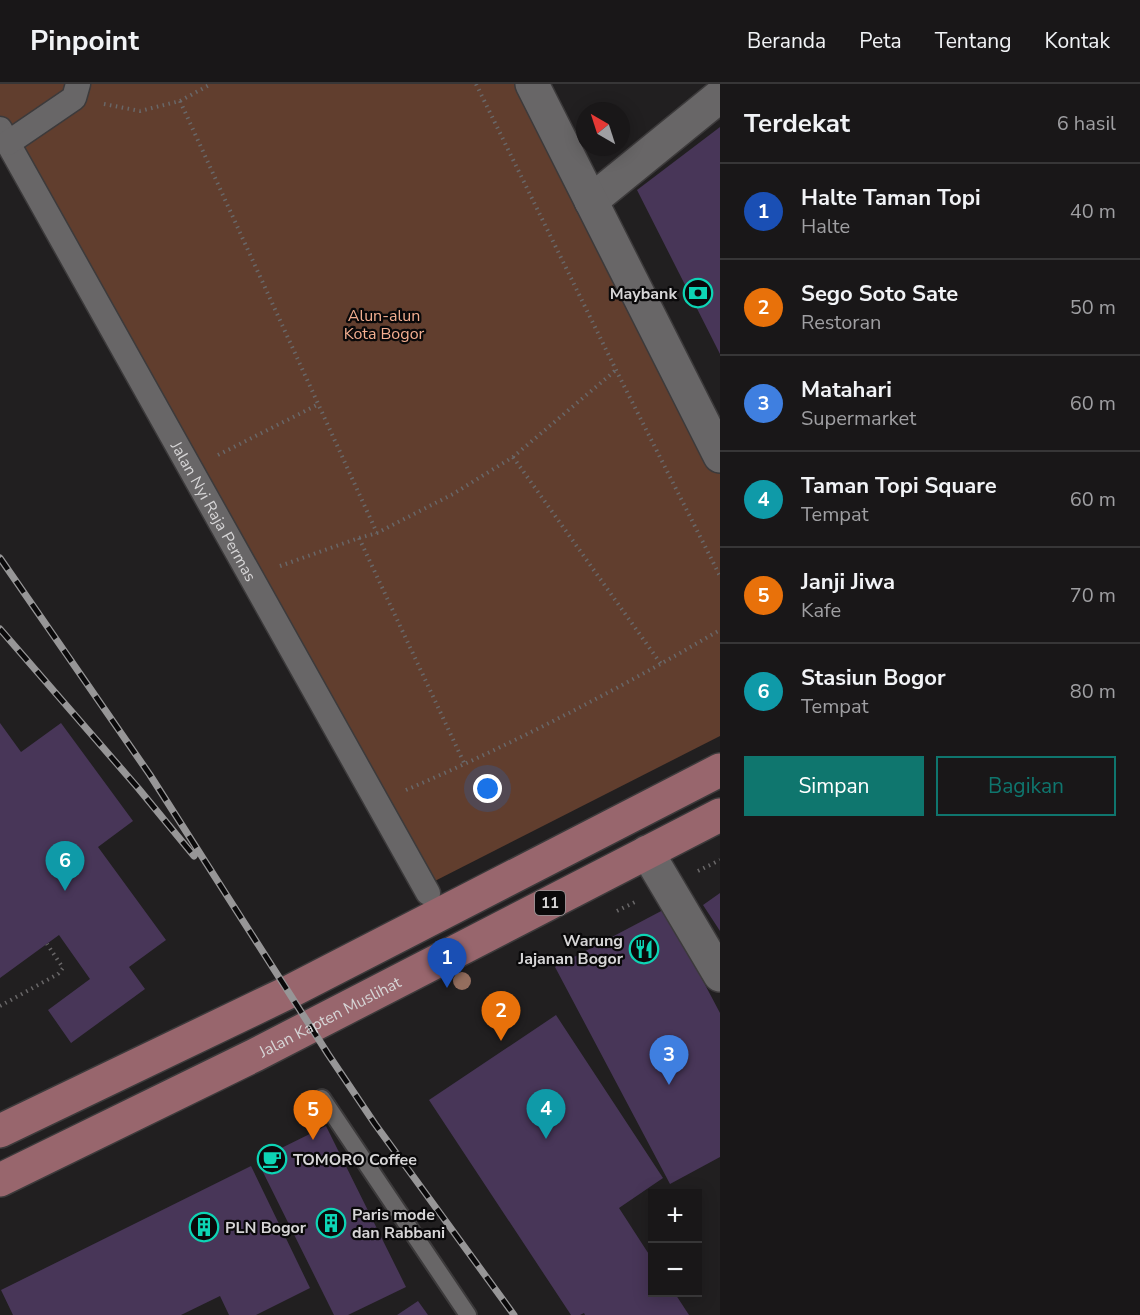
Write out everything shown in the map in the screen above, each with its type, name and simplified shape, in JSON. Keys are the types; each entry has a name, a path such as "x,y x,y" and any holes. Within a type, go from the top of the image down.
{"main road":[{"name":"11","path":"0,1131 289,992 720,770"},
{"name":"Jalan Kapten Muslihat","path":"0,1180 255,1055 720,815"}],"street":[{"path":"532,84 720,456"},
{"path":"4,136 76,91"},
{"path":"591,201 720,96"},
{"name":"Jalan Nyi Raja Permas","path":"4,136 428,893"},
{"path":"647,852 720,975"}],"lane":[{"path":"322,1098 468,1315"}],"path":[{"path":"76,91 140,111 180,101 211,84"},
{"path":"476,84 720,576"},
{"path":"180,101 378,533"},
{"path":"251,577 378,533 453,494 513,457 616,370"},
{"path":"191,470 319,404"},
{"path":"513,457 661,664"},
{"path":"359,538 465,765"},
{"path":"377,802 465,765 661,664 720,630"},
{"path":"0,1006 58,974 63,968 47,944"}],"green space":[{"name":"Alun-alun Kota Bogor","path":"0,84 532,84 720,456 720,736 425,886 0,129"}],"building":[{"path":"720,127 720,354 637,190"},
{"path":"0,723 21,752 61,723 133,821 98,847 166,940 129,967 145,989 71,1043 48,1010 90,979 59,935 0,978"},
{"path":"720,893 720,931 703,905"},
{"path":"665,909 720,1013 720,1157 670,1184 555,967"},
{"path":"556,1015 663,1178 619,1208 648,1253 648,1297 677,1297 689,1315 585,1315 584,1313 571,1315 429,1100"},
{"name":"Paris mode dan Rabbani","path":"326,1126 406,1287 348,1315 334,1315 257,1160"},
{"name":"PLN Bogor","path":"251,1166 310,1288 256,1315 229,1315 220,1296 181,1315 13,1315 1,1290"},
{"path":"418,1301 428,1315 397,1315"}],"railway":[{"path":"0,558 150,775 375,1124 514,1315"},
{"path":"0,629 194,856"}],"place":[{"name":"Maybank","path":"698,293"},
{"name":"Stasiun Bogor","path":"65,891"},
{"name":"Warung Jajanan Bogor","path":"644,949"},
{"name":"Halte Taman Topi","path":"447,988"},
{"name":"Sego Soto Sate","path":"501,1041"},
{"name":"Matahari","path":"669,1085"},
{"name":"Taman Topi Square","path":"546,1139"},
{"name":"Janji Jiwa","path":"313,1140"},
{"name":"TOMORO Coffee","path":"272,1159"},
{"name":"Paris mode dan Rabbani","path":"331,1223"},
{"name":"PLN Bogor","path":"204,1227"}]}
